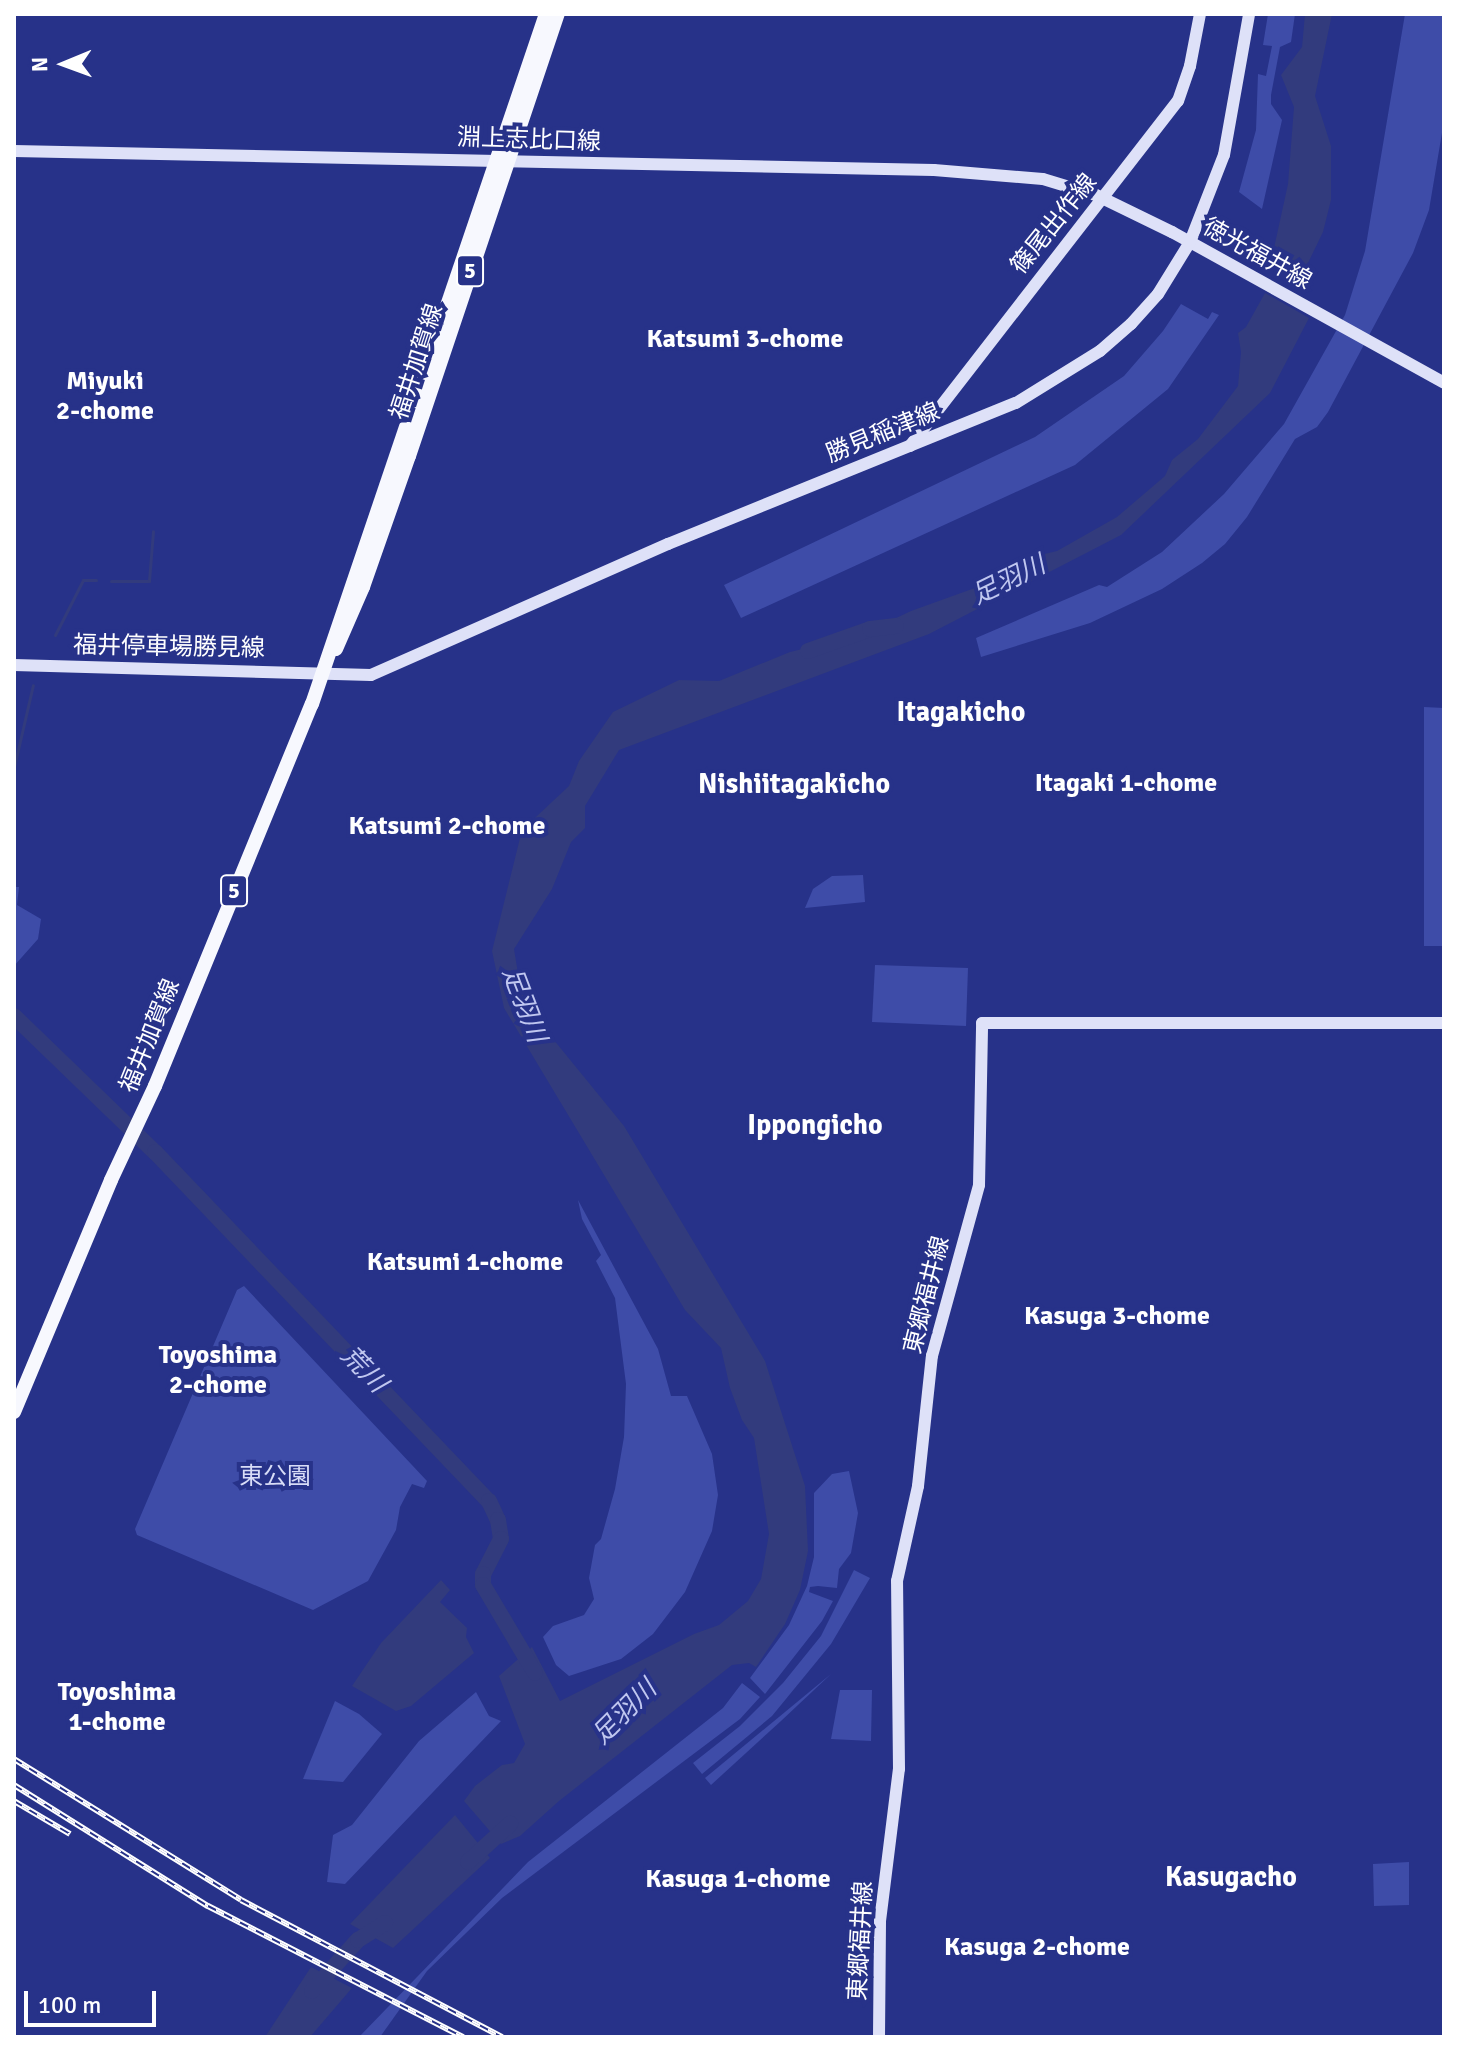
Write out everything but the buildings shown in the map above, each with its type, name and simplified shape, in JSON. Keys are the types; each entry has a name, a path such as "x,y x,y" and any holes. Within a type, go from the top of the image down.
{"main road":[{"name":"福井加賀線","path":"502,162 546,14"},
{"name":"福井加賀線","path":"14,1412 142,1113 323,674 502,162 558,14"},
{"name":"篠尾出作線","path":"910,446 1178,101 1190,66 1200,14"},
{"name":"勝見稲津線","path":"323,674 378,672 668,544 1016,403 1100,351 1158,294 1194,244 1224,155 1249,14"},
{"name":"淵上志比口線","path":"14,151 979,171 1043,179"},
{"name":"徳光福井線","path":"1043,179 1104,198 1172,232 1444,383"},
{"name":"福井停車場勝見線","path":"14,665 323,674"},
{"name":"東郷福井線","path":"879,2037 880,1921 899,1769 897,1581 918,1486 932,1356 979,1185 982,1023 1444,1023"}],"green space":[{"path":"1268,14 1295,14 1291,42 1280,47 1271,95 1271,104 1282,120 1262,209 1239,192 1256,130 1258,74 1266,76 1272,46 1263,45"},
{"path":"1405,14 1444,14 1444,121 1429,210 1413,253 1328,412 1317,427 1295,439 1247,517 1225,544 1202,563 1162,589 1090,623 981,657 976,638 1099,585 1107,587 1162,552 1224,494 1284,424 1345,315 1365,251"},
{"path":"1181,304 1208,319 1212,312 1219,315 1168,389 1075,465 741,618 724,585 1035,437 1124,376 1163,331"},
{"path":"1424,707 1444,708 1444,946 1424,946"},
{"path":"863,875 865,902 805,908 813,889 832,876"},
{"path":"14,887 19,887 17,905 41,919 38,939 14,966"},
{"path":"875,965 968,968 966,1026 872,1022"},
{"path":"578,1200 658,1349 671,1396 687,1396 712,1454 718,1495 712,1531 685,1592 653,1634 621,1659 569,1676 556,1665 543,1637 553,1626 584,1615 594,1599 589,1578 595,1545 601,1539 615,1489 624,1437 626,1384 615,1298 596,1261 601,1255 582,1219"},
{"name":"東公園","path":"244,1286 427,1481 424,1488 412,1484 400,1507 396,1530 368,1581 313,1610 137,1535 135,1529 237,1290"},
{"path":"849,1471 858,1513 851,1553 839,1569 837,1588 810,1587 809,1592 833,1601 822,1621 765,1694 750,1678 789,1625 807,1586 814,1557 814,1493 832,1474"},
{"path":"854,1570 870,1578 831,1644 772,1716 702,1774 693,1763 740,1726 783,1683 821,1636"},
{"path":"831,1674 781,1721 711,1785 705,1778"},
{"path":"742,1683 760,1697 740,1719 502,1898 427,1971 380,2037 359,2037 528,1862 723,1708"},
{"path":"840,1690 872,1690 871,1741 831,1739"},
{"path":"476,1692 489,1716 501,1721 345,1884 327,1882 333,1835 352,1825 419,1741"},
{"path":"335,1701 359,1714 382,1734 343,1782 303,1779"},
{"path":"1409,1862 1409,1905 1374,1906 1373,1864"}],"water":[{"path":"1305,14 1332,14 1315,96 1331,146 1331,200 1323,232 1308,263 1304,292 1275,271 1274,248 1288,184 1294,107 1281,75 1302,47"},
{"path":"1265,293 1309,318 1270,393 1121,535 929,634 619,750 585,806 585,828 571,842 552,889 514,949 521,992 549,1034 624,1126 765,1361 805,1486 808,1551 800,1590 785,1624 756,1667 749,1663 732,1665 559,1801 520,1836 501,1844 464,1801 475,1786 502,1765 514,1763 525,1744 499,1676 532,1647 560,1701 694,1634 719,1625 748,1601 761,1579 769,1534 754,1438 742,1420 730,1388 721,1348 685,1310 504,1008 492,951 522,830 569,786 579,761 613,712 679,680 719,681 790,652 860,635 911,611 1011,575 1019,560 1057,551 1117,517 1165,476 1172,460 1198,439 1238,386 1241,352 1238,333 1246,327"},
{"path":"441,1580 450,1590 440,1602 467,1628 466,1637 474,1653 411,1706 396,1711 352,1686 381,1643"},
{"path":"455,1815 490,1858 393,1948 350,1924"},
{"path":"311,1967 352,1988 310,2037 265,2037"}],"waterway":[{"path":"111,581 149,581 153,531"},
{"path":"55,635 83,580 96,580"},
{"name":"足羽川","path":"808,651 870,629 896,626"},
{"path":"14,767 33,685"},
{"name":"荒川","path":"14,1016 155,1152 489,1501 498,1520 501,1539 483,1574 483,1585 535,1673"},
{"name":"足羽川","path":"468,1862 510,1824"},
{"name":"足羽川","path":"312,1991 358,1940 385,1923"}],"railway":[{"path":"14,1759 241,1900 502,2037"},
{"path":"14,1785 208,1906 463,2037"},
{"path":"14,1801 70,1834"}],"district":[{"name":"Katsumi 3-chome","path":"745,340"},
{"name":"Miyuki 2-chome","path":"105,397"},
{"name":"Itagakicho","path":"961,712"},
{"name":"Nishiitagakicho","path":"794,784"},
{"name":"Itagaki 1-chome","path":"1126,784"},
{"name":"Katsumi 2-chome","path":"447,827"},
{"name":"Ippongicho","path":"815,1125"},
{"name":"Katsumi 1-chome","path":"465,1263"},
{"name":"Kasuga 3-chome","path":"1117,1317"},
{"name":"Toyoshima 2-chome","path":"218,1371"},
{"name":"Toyoshima 1-chome","path":"117,1708"},
{"name":"Kasugacho","path":"1231,1877"},
{"name":"Kasuga 1-chome","path":"738,1880"},
{"name":"Kasuga 2-chome","path":"1037,1948"}]}
